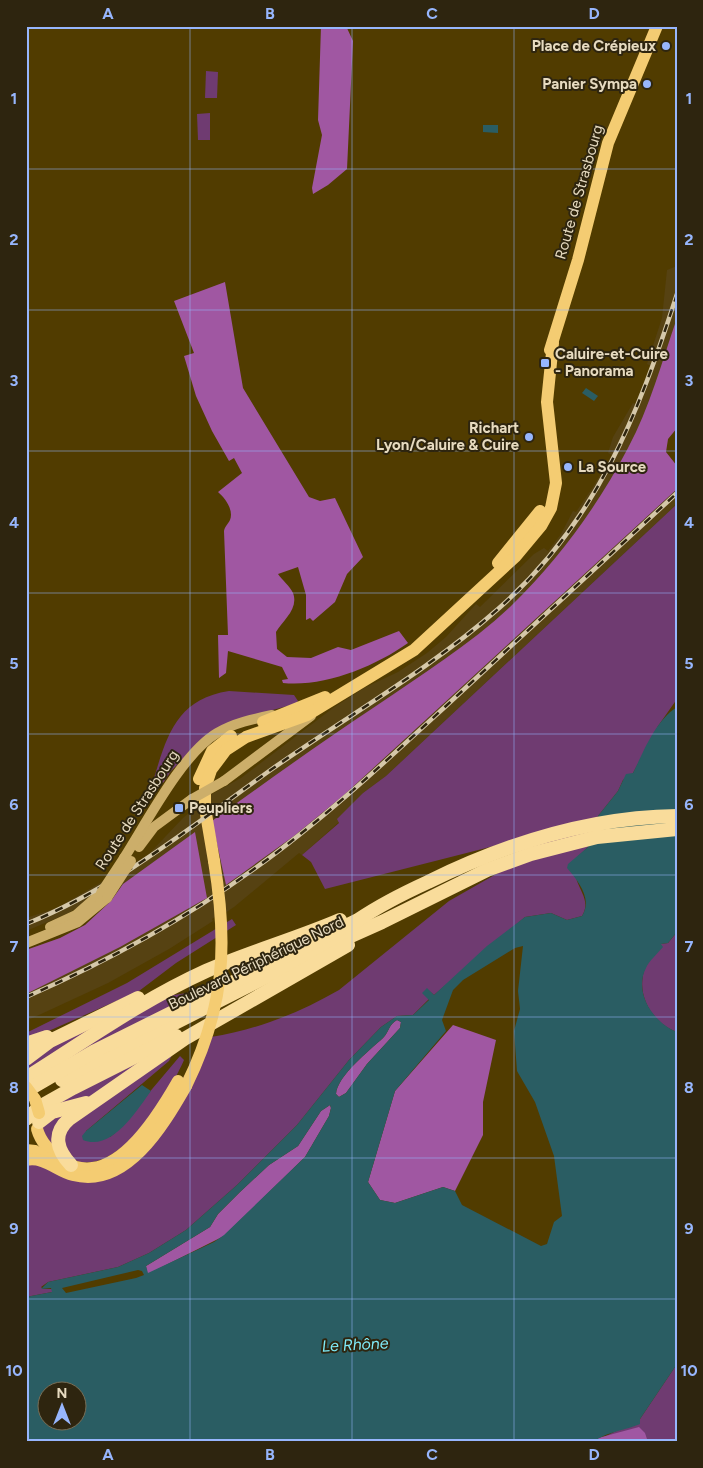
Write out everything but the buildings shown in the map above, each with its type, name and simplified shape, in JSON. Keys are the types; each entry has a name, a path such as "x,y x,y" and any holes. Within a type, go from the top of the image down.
{"highway":[{"path":"503,856 593,825 677,816"},
{"path":"503,856 597,836 635,831 677,829"},
{"name":"Boulevard Périphérique Nord","path":"26,1089 93,1052 358,920 376,908 459,866 503,856"},
{"name":"Boulevard Périphérique Nord","path":"26,1102 98,1060 317,951 382,922 503,856"},
{"path":"26,1078 175,987 213,968 295,939 355,913 376,908"},
{"path":"35,1121 41,1106 73,1088 231,1010 363,937 382,922"},
{"path":"26,1059 50,1041 140,997 175,987"},
{"path":"67,1168 58,1147 58,1133 64,1123 231,1010"},
{"path":"26,1044 109,1013"},
{"path":"35,1121 52,1112 84,1104 100,1097"}],"main road":[{"name":"Route de Strasbourg","path":"146,830 192,799 224,781 364,680 414,650 451,618 534,520 547,497 548,465 539,402 542,372 553,343 596,198 608,143 657,26"},
{"name":"Route de Strasbourg","path":"26,943 78,922 104,895 146,830 183,766 204,743 236,724 290,711 364,680"},
{"path":"182,1084 202,1024 213,968 214,922 205,793 207,779 219,758 239,740 307,715 335,700"},
{"path":"26,1160 41,1160 67,1168 94,1168 112,1161 124,1153 182,1084 209,1031 221,972 223,926 196,795 199,779 208,758 223,741 237,732 290,711"},
{"name":"Route de Strasbourg","path":"26,936 70,918 104,895"},
{"path":"26,1089 35,1099 35,1121 44,1144 67,1168"},
{"path":"26,1144 35,1121"},
{"path":"26,1150 45,1156 67,1168"}],"shaded area":[{"path":"321,26 346,26 353,41 347,169 328,185 313,194 312,188 322,135 318,120"},
{"path":"206,71 218,72 217,98 205,98"},
{"path":"210,113 210,140 198,140 197,114"},
{"path":"677,266 677,428 668,439 666,452 677,466 677,504 386,776 363,793 339,822 302,855 299,853 234,907 222,915 220,913 212,919 213,921 169,949 108,983 26,1021 26,950 60,938 85,925 111,901 123,885 85,902 69,913 26,931 26,918 57,908 148,855 183,818 210,795 241,778 333,708 364,688 398,672 427,653 446,637 476,604 480,607 534,554 544,548 548,551 561,534 573,511 576,512 593,487 612,455 608,453 613,437 633,403 635,404 651,366 647,364 662,318 667,270"},
{"path":"225,282 243,388 309,497 320,501 335,498 363,557 347,574 335,602 313,621 310,618 306,620 306,595 298,567 278,574 292,590 294,604 276,632 277,649 287,657 311,658 338,647 351,650 399,631 408,643 380,660 348,674 315,682 283,683 282,680 288,679 282,667 228,651 226,673 219,678 218,635 228,635 224,531 230,520 231,512 228,504 218,492 242,473 234,458 229,461 212,431 196,396 184,356 194,353 174,301"},
{"path":"677,318 677,428 668,439 666,452 677,466 677,489 344,795 294,836 226,885 212,821 480,633 512,605 561,551 603,491 636,432"},
{"path":"677,504 677,699 658,726 633,773 623,780 618,791 598,816 588,847 574,860 576,879 585,903 582,916 567,920 551,913 525,917 434,995 427,989 423,993 429,999 413,1015 397,1016 381,1027 349,1060 297,1125 237,1185 186,1230 149,1253 118,1267 48,1282 41,1287 43,1289 52,1289 52,1292 26,1297 26,1164 120,1170 211,1037 261,1025 308,1006 339,990 449,901 505,869 533,833 494,846 325,889 311,862 302,855 339,823 337,819 363,793 386,776"},
{"path":"229,691 294,695 298,701 295,704 247,717 185,757 171,771 163,783 154,778 164,747 177,721 197,702 211,695"},
{"path":"195,832 207,898 120,947 26,994 26,950 60,938 85,925 111,901 123,884"},
{"path":"232,919 236,925 176,963 139,991 26,1041 26,1033 127,983"},
{"path":"677,932 677,1032 655,1017 646,1002 642,984 646,967 660,944 668,943"},
{"path":"205,990 26,1083 168,996"},
{"path":"151,995 26,1071 26,1063 34,1056"},
{"path":"397,1020 401,1022 400,1028 367,1064 346,1093 339,1097 336,1094 342,1079 383,1038"},
{"path":"453,1025 496,1040 483,1102 483,1135 455,1191 443,1187 395,1203 380,1200 368,1182 395,1091"},
{"path":"190,1032 93,1095 77,1103 46,1107"},
{"path":"173,1053 169,1061 86,1131 110,1137 180,1056 184,1060 168,1091 143,1126 128,1142 112,1154 96,1161 80,1162 67,1155 63,1130"},
{"path":"330,1105 329,1116 305,1157 224,1236 147,1273 146,1266 210,1227 218,1214 269,1165 298,1146 321,1111"},
{"path":"70,1111 63,1119 56,1152 42,1129 46,1122"},
{"path":"677,1364 677,1442 594,1442 640,1419"},
{"path":"639,1427 645,1433 648,1442 594,1442 598,1438"}],"water":[{"path":"483,125 498,125 498,133 483,132"},
{"path":"586,388 598,396 594,401 582,393"},
{"name":"Le Rhône","path":"677,707 677,932 668,943 661,944 663,947 647,965 642,987 648,1006 654,1014 661,1022 677,1032 677,1364 640,1419 640,1424 604,1436 594,1442 26,1442 26,1297 52,1292 51,1288 41,1289 48,1282 118,1267 149,1253 186,1230 237,1185 297,1125 349,1060 381,1027 397,1016 413,1015 429,1000 422,993 427,988 434,995 487,946 525,917 551,913 567,920 582,916 585,910 585,897 583,890 567,868 568,864 588,847 598,816 618,791 626,774 633,773 662,720","holes":["523,946 518,991 520,1009 514,1031 517,1071 535,1102 554,1156 562,1216 554,1222 547,1244 541,1246 462,1205 455,1191 443,1187 395,1203 380,1200 368,1182 395,1091 446,1031 442,1020 453,990 463,980 515,948","397,1020 401,1022 400,1028 367,1064 346,1093 339,1097 336,1094 342,1079 383,1038","330,1105 329,1116 305,1157 224,1235 214,1242 148,1273 146,1266 210,1227 218,1214 269,1165 298,1146 321,1111","138,1270 142,1271 144,1275 66,1293 62,1288"]},
{"path":"142,1085 151,1091 123,1127 114,1135 104,1140 94,1142 83,1140 82,1136 86,1131"}],"railway":[{"path":"26,924 92,892 154,854 300,749 416,672 472,631 498,609 533,575 562,540 588,503 610,464 629,424 662,339 677,294"},
{"path":"26,997 115,955 172,923 227,888 305,831 377,769 677,493"}],"place":[{"name":"Place de Crépieux","path":"666,46"},
{"name":"Panier Sympa","path":"647,84"},
{"name":"Caluire-et-Cuire - Panorama","path":"545,363"},
{"name":"Richart Lyon/Caluire & Cuire","path":"529,437"},
{"name":"La Source","path":"568,467"},
{"name":"Peupliers","path":"179,808"}]}
